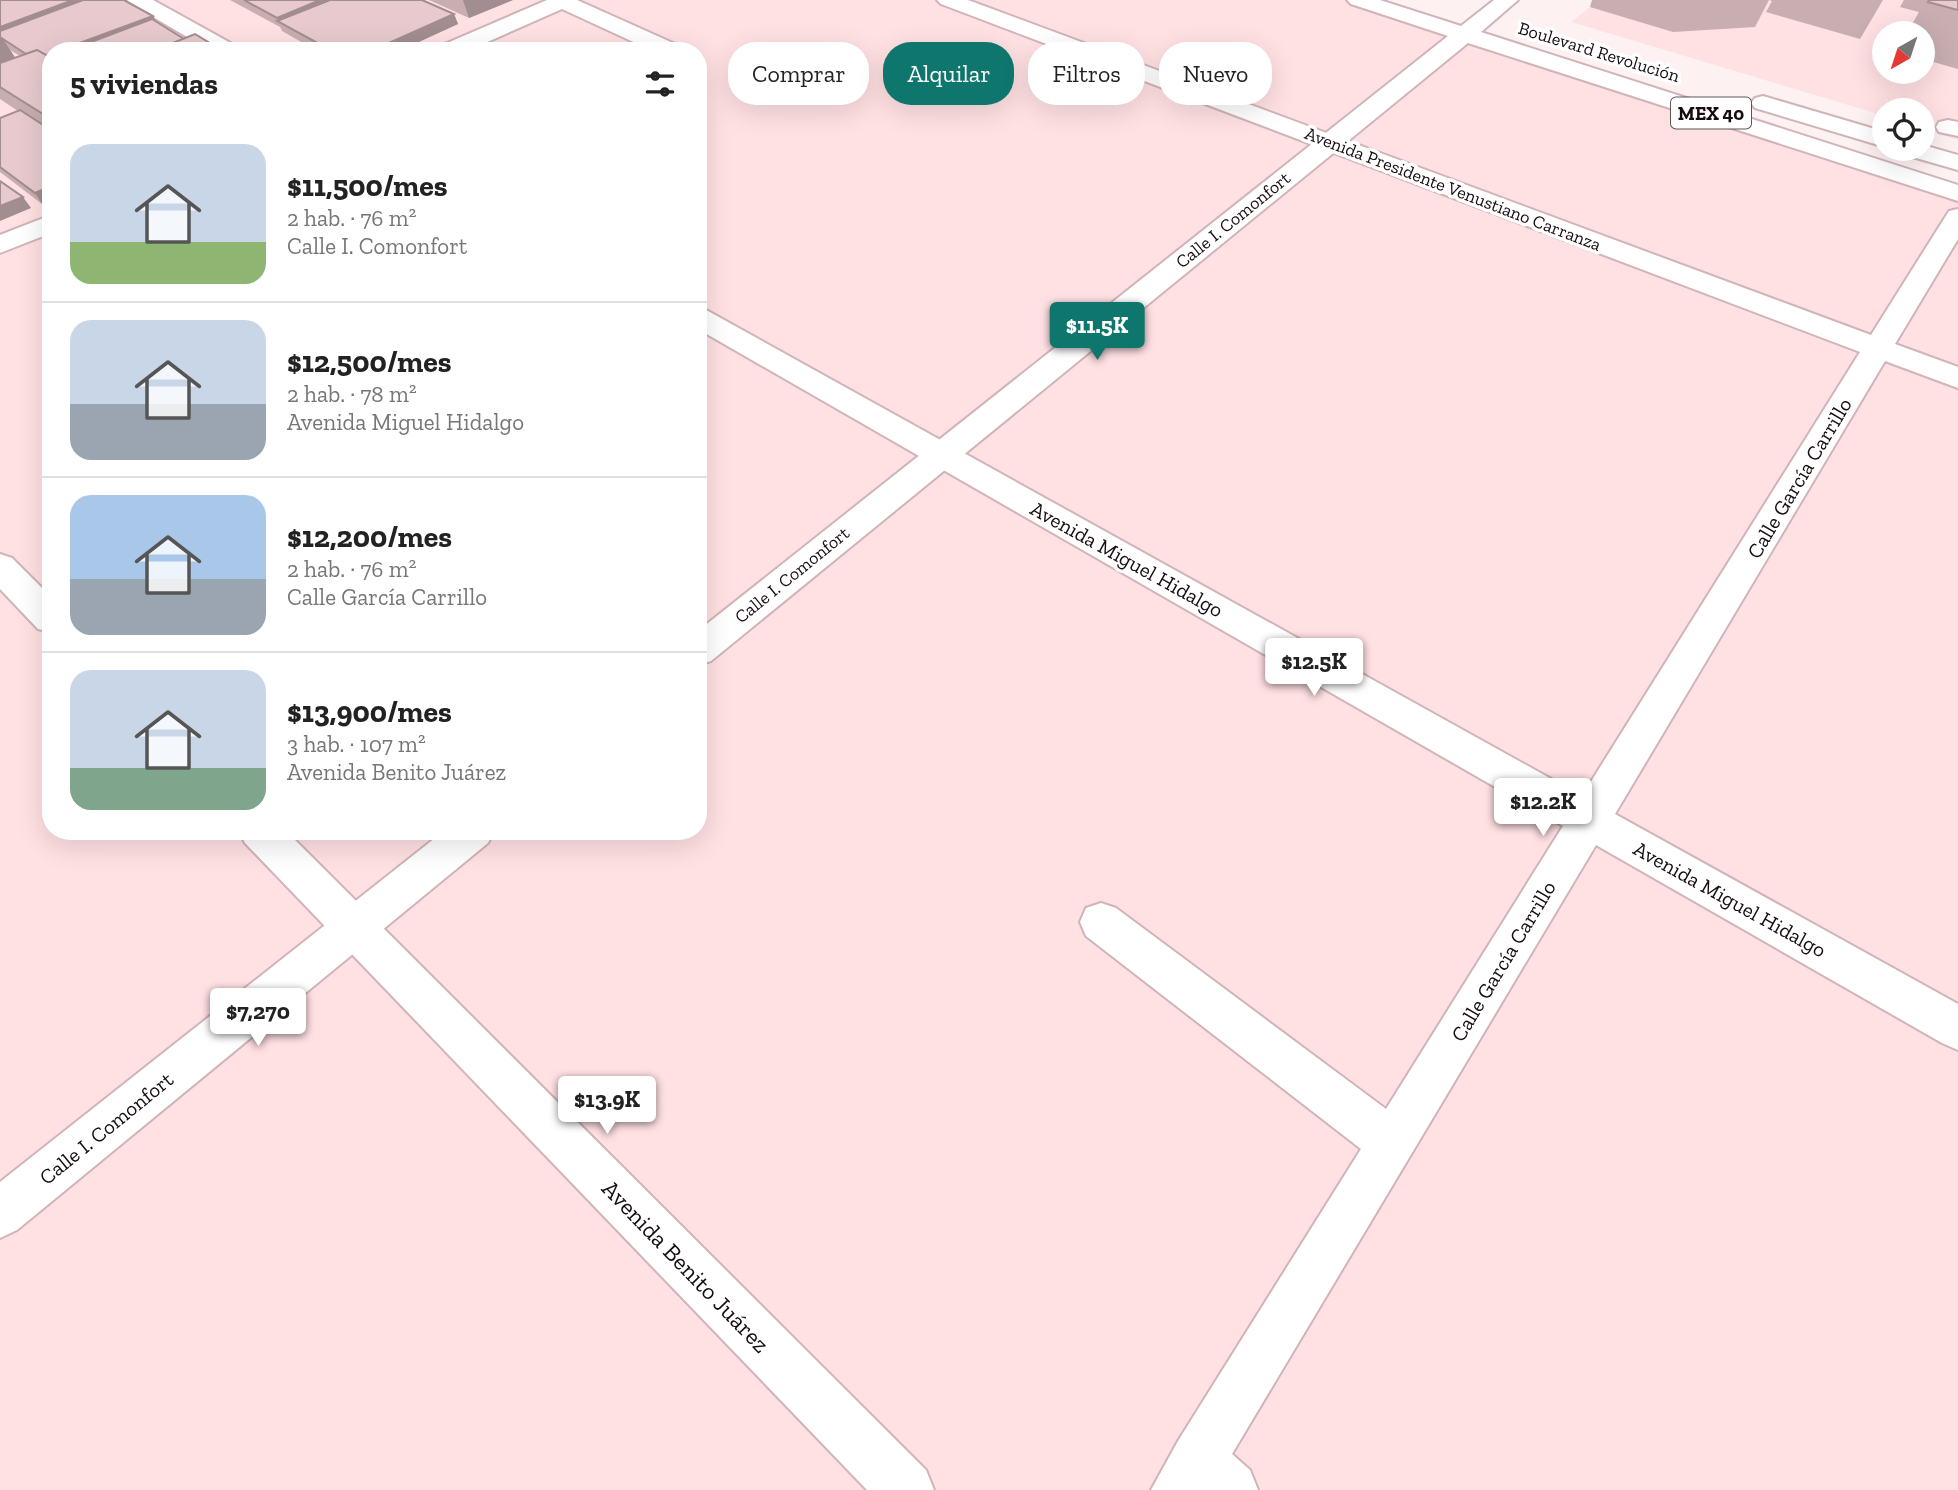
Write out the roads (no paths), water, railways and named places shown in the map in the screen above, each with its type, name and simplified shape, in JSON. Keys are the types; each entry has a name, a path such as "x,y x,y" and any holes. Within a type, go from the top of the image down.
{"street":[{"path":"138,0 212,42"},
{"name":"Avenida Presidente Venustiano Carranza","path":"948,0 1958,378"},
{"name":"MEX 40","path":"1358,0 1469,19 1958,193"},
{"name":"Calle I. Comonfort","path":"707,644 1329,142 1469,19 1507,0"},
{"path":"469,42 563,1 652,42"},
{"name":"Boulevard Revolución","path":"1469,19 1512,24"},
{"name":"MEX 40","path":"1738,95 1872,137"},
{"path":"1935,156 1958,163"},
{"name":"Calle García Carrillo","path":"1202,1480 1392,1143 1958,217"},
{"path":"0,245 42,227"},
{"name":"Avenida Miguel Hidalgo","path":"707,322 1958,1028"},
{"path":"0,567 42,610"},
{"name":"Avenida Benito Juárez","path":"268,840 906,1490"},
{"name":"Calle I. Comonfort","path":"0,1213 463,840"},
{"path":"1101,922 1392,1143"}]}
